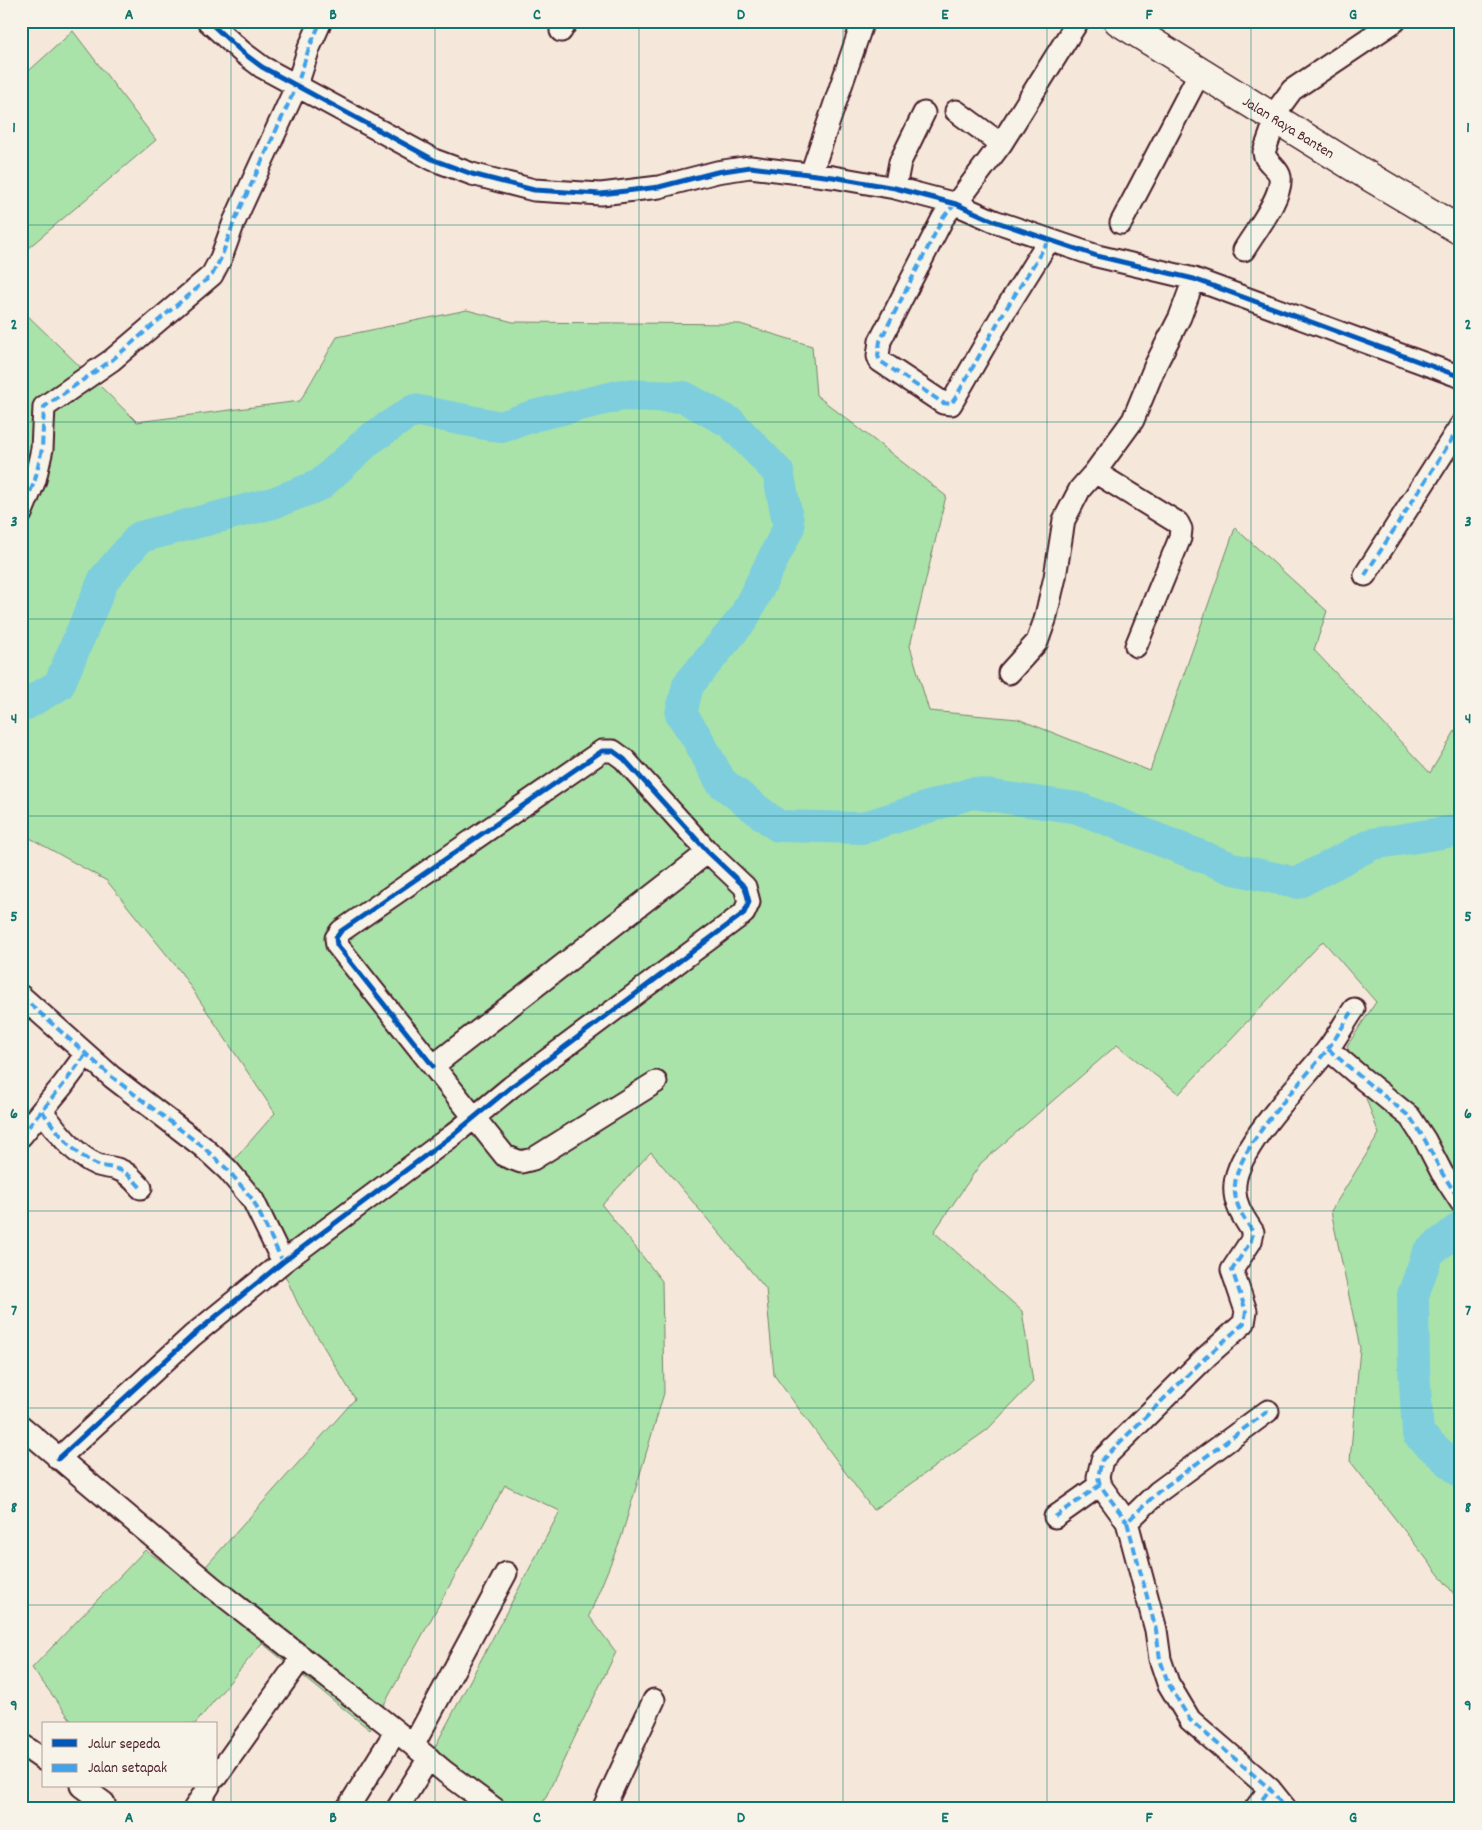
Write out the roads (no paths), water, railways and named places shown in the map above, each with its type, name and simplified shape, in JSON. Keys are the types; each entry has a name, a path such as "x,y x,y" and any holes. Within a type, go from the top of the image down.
{"main road":[{"name":"Jalan Raya Banten","path":"1118,21 1360,171 1461,231"}],"street":[{"path":"208,21 242,52 262,67 434,160 472,174 534,190 600,194 658,187 718,172 750,167 810,174 895,188 956,204 994,221 1097,256 1194,279 1461,378"},
{"path":"21,514 36,480 42,448 44,407 51,400 61,396 112,360 212,275 221,258 234,222 297,85 320,21"},
{"path":"810,174 863,21"},
{"path":"1049,240 951,404 943,403 880,361 878,356 880,341 943,218 956,204 1000,144 1078,21"},
{"path":"1244,250 1277,196 1280,186 1279,175 1264,156 1264,152 1284,99 1292,90 1395,21"},
{"path":"1121,223 1200,72"},
{"path":"956,111 1000,144"},
{"path":"895,188 903,157 924,113"},
{"path":"1009,673 1037,642 1045,620 1054,584 1064,520 1080,489 1095,472 1133,420 1156,364 1180,317 1194,279"},
{"path":"1365,575 1461,425"},
{"path":"1095,472 1178,523 1181,529 1180,538 1136,646"},
{"path":"58,1459 192,1336 283,1262 474,1118 511,1087 744,913 749,902 745,887 708,852 624,759 613,751 602,751 341,931 336,938 337,945 474,1118 505,1156 521,1162 533,1159 656,1082"},
{"path":"433,1066 708,852"},
{"path":"21,996 112,1077 203,1147 228,1170 253,1200 283,1262"},
{"path":"1286,1809 1270,1789 1190,1720 1168,1683 1160,1659 1156,1630 1127,1522 1100,1484 1098,1477 1102,1460 1206,1357 1244,1323 1246,1311 1232,1270 1251,1241 1253,1232 1239,1211 1235,1192 1236,1177 1253,1143 1276,1110 1328,1049 1354,1009"},
{"path":"1328,1049 1410,1117 1461,1202"},
{"path":"21,1136 86,1054"},
{"path":"42,1111 69,1143 85,1158 98,1166 118,1169 128,1174 141,1188"},
{"path":"1127,1522 1158,1492 1268,1410"},
{"path":"21,1426 211,1586 396,1730 445,1772 495,1809"},
{"path":"1055,1517 1100,1484"},
{"path":"397,1809 421,1751 506,1573"},
{"path":"218,1774 302,1657"},
{"path":"603,1809 654,1700"},
{"path":"347,1809 396,1730"},
{"path":"21,1744 42,1759"},
{"path":"84,1788 104,1803 100,1809"},
{"path":"194,1809 209,1788"},
{"path":"1255,1809 1270,1789"}],"waterway":[{"path":"21,707 59,685 104,579 140,537 273,503 320,485 370,439 414,410 501,427 533,416 622,395 684,397 731,423 778,472 789,527 743,619 688,685 681,714 696,736 721,782 778,826 862,828 972,793 1078,808 1234,869 1297,883 1372,844 1461,830"},
{"path":"1461,1227 1428,1253 1413,1295 1414,1367 1418,1434 1461,1472"}]}
